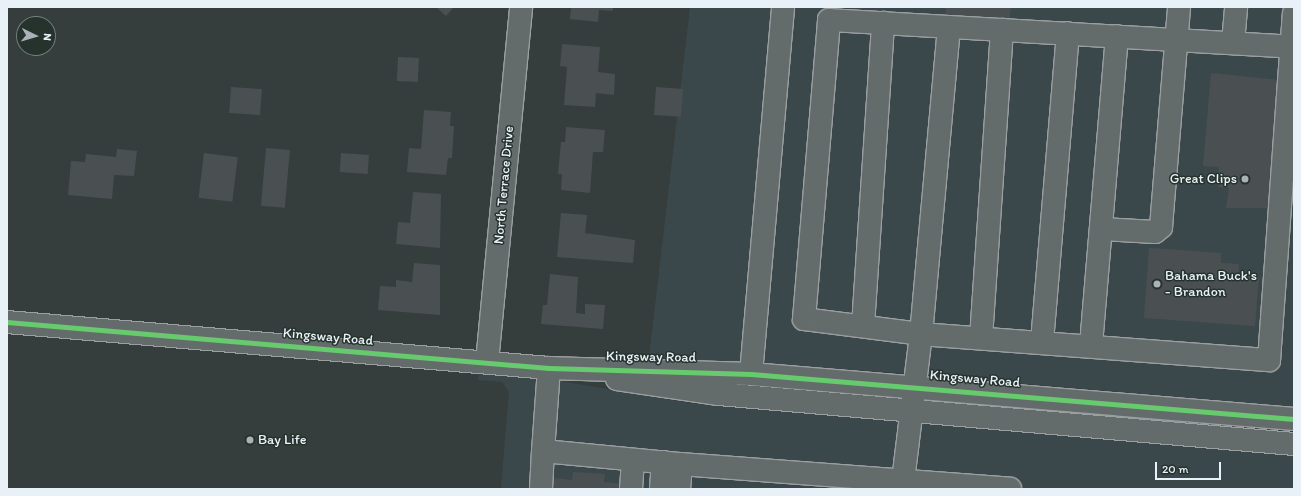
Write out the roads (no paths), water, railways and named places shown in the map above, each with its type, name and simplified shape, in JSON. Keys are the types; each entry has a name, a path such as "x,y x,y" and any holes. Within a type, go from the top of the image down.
{"street":[{"name":"North Terrace Drive","path":"487,362 521,7"},
{"path":"751,374 783,7"},
{"path":"1102,229 1155,232 1161,227 1179,7"},
{"path":"1233,43 1236,7"},
{"path":"1293,47 829,20 804,319 921,334 1269,360 1293,47 1294,14"},
{"path":"863,326 883,23"},
{"path":"903,485 921,334 949,27"},
{"path":"981,338 1002,30"},
{"path":"1042,342 1068,34"},
{"path":"1091,346 1117,36"},
{"name":"Kingsway Road","path":"7,322 549,368 751,374 914,386 1294,419"},
{"name":"Kingsway Road","path":"549,368 680,390 1294,444"},
{"path":"541,489 549,368"},
{"path":"543,451 903,485 1010,489"},
{"path":"631,489 633,460"},
{"path":"661,489 672,463"},
{"path":"672,463 679,489"}],"place":[{"name":"Great Clips","path":"1245,179"},
{"name":"Bahama Buck's - Brandon","path":"1157,284"},
{"name":"Bay Life","path":"250,440"}]}
